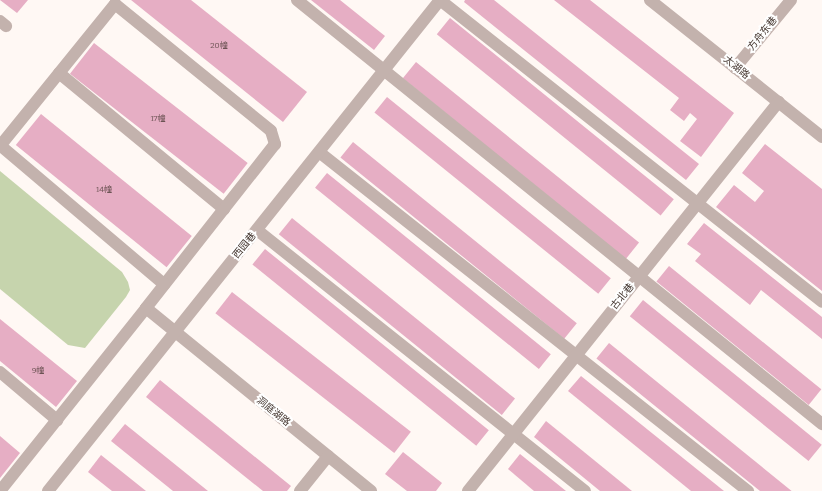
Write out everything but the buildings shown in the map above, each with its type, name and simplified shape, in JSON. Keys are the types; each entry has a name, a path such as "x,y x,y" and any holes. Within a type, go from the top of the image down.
{"street":[{"path":"297,0 822,424"},
{"path":"440,0 822,302"},
{"name":"西园巷","path":"48,491 176,333 440,0"},
{"name":"太湖路","path":"650,0 822,137"},
{"name":"方舟东巷","path":"736,68 791,0"},
{"path":"0,491 275,144 272,131 116,2 0,146 164,284"},
{"path":"59,73 224,209"},
{"name":"古北巷","path":"468,491 779,102"},
{"path":"319,152 748,491"},
{"path":"257,230 585,491"},
{"name":"洞庭湖路","path":"146,308 371,491"},
{"path":"0,372 57,420"},
{"path":"300,491 328,456"}],"green space":[{"path":"0,171 122,272 128,282 130,290 126,297 85,348 68,345 0,289"}]}
